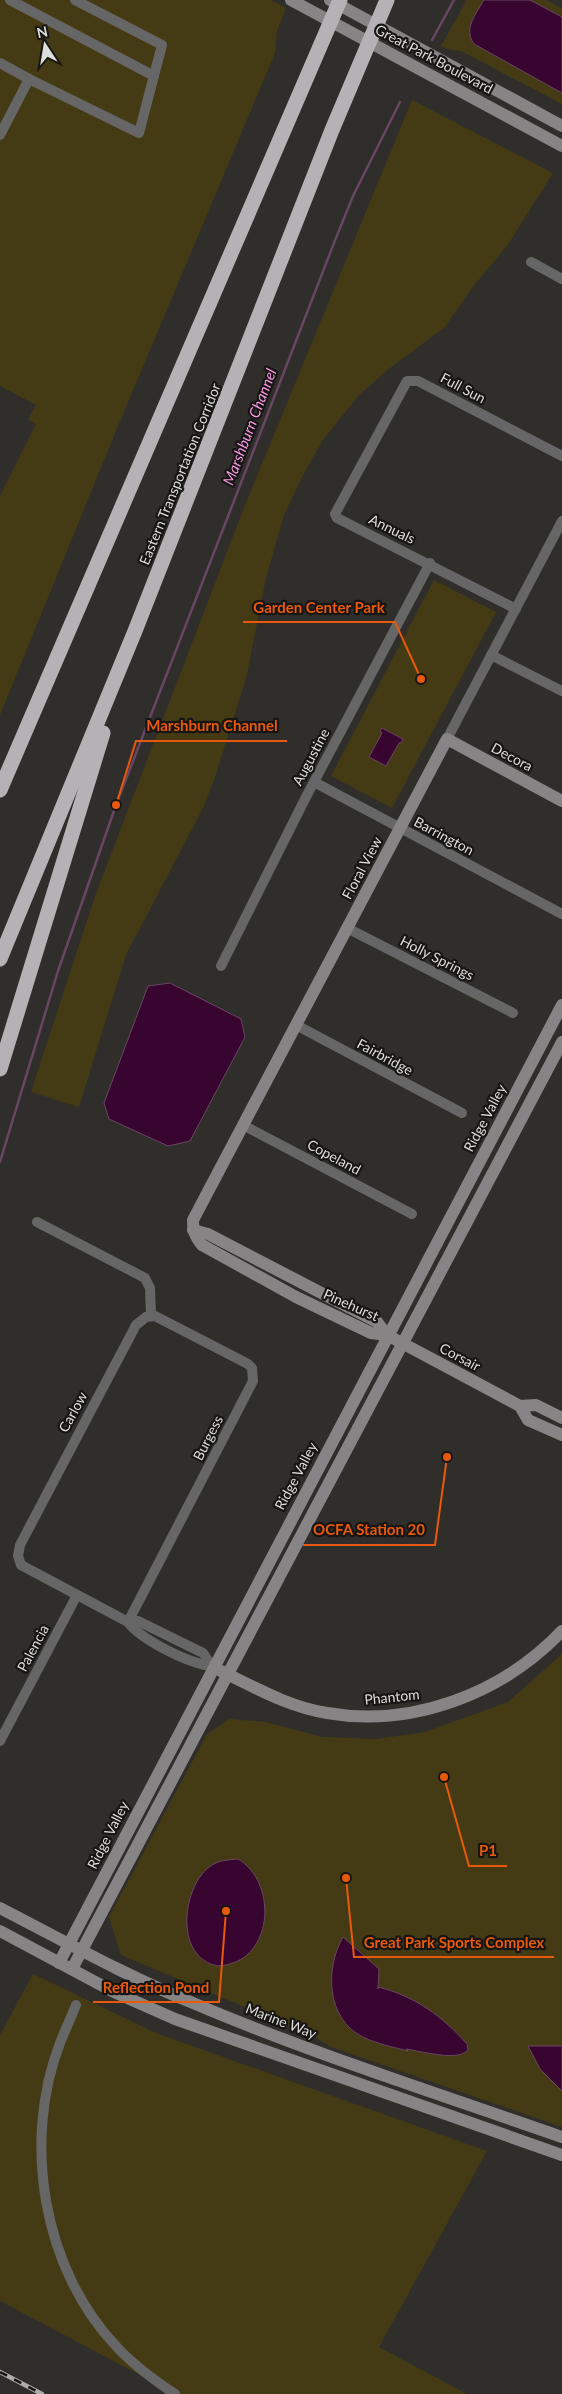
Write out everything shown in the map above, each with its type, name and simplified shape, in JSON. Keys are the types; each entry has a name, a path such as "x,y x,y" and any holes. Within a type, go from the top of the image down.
{"highway":[{"path":"0,790 340,0"},
{"name":"Eastern Transportation Corridor","path":"0,959 135,631 332,130 387,0"},
{"path":"0,1069 61,864 135,631"}],"main road":[{"name":"Great Park Boulevard","path":"291,0 562,146"},
{"name":"Great Park Boulevard","path":"330,0 562,126"},
{"name":"Decora","path":"447,739 562,801"},
{"name":"Floral View","path":"193,1230 193,1220 447,739"},
{"name":"Ridge Valley","path":"58,1962 212,1666 562,1005"},
{"path":"72,1969 562,1042"},
{"name":"Pinehurst","path":"193,1230 194,1235 202,1245 296,1297 371,1333 387,1335"},
{"name":"Corsair","path":"387,1335 520,1406 536,1405 562,1418"},
{"name":"Corsair","path":"520,1406 528,1420 562,1435"},
{"name":"Phantom","path":"212,1666 276,1699 328,1714 362,1716 398,1714 449,1704 492,1685 523,1665 562,1631"},
{"name":"Marine Way","path":"0,1908 133,1977 193,2004 376,2072 562,2137"},
{"path":"0,1931 114,1992 175,2019 562,2156"}],"street":[{"path":"10,0 154,76"},
{"path":"0,63 139,133 162,45 75,0"},
{"path":"0,135 29,79"},
{"path":"531,262 562,279"},
{"name":"Full Sun","path":"376,438 407,381 418,381 562,456"},
{"name":"Annuals","path":"376,438 335,516 430,563 516,609"},
{"name":"Floral View","path":"447,739 562,521"},
{"name":"Augustine","path":"221,966 314,782 430,563"},
{"path":"491,655 562,691"},
{"name":"Barrington","path":"314,782 562,914"},
{"name":"Holly Springs","path":"347,928 513,1013"},
{"name":"Fairbridge","path":"296,1026 462,1113"},
{"name":"Copeland","path":"243,1125 412,1214"},
{"path":"37,1222 145,1278 150,1288 150,1316"},
{"name":"Carlow","path":"150,1316 139,1321 136,1325 20,1546 18,1556 21,1566 128,1622 138,1622 204,1653 212,1666"},
{"name":"Burgess","path":"128,1622 253,1380 254,1374 248,1364 159,1317 150,1316"},
{"name":"Palencia","path":"0,1741 77,1595"},
{"path":"76,2005 59,2044 48,2087 43,2125 42,2161 45,2196 55,2240 80,2296 104,2331 134,2362 175,2394"}],"shaded area":[{"path":"0,0 270,0 286,8 277,31 275,53 118,426 0,715 0,496 36,424 28,419 36,405 0,386"},
{"path":"467,0 546,0 562,8 562,104 461,51 441,46"},
{"path":"484,0 530,0 562,17 562,93 474,44 471,38 470,27 474,16"},
{"path":"412,100 553,173 507,246 471,289 445,327 390,368 358,396 323,440 302,477 284,515 266,578 246,679 214,780 203,808 126,955 79,1107 31,1092 95,896 245,505"},
{"path":"434,580 496,612 392,808 331,776"},
{"path":"382,728 403,739 386,766 369,757 382,733 380,732"},
{"path":"170,983 241,1019 245,1037 190,1141 168,1146 109,1119 104,1103 148,986"},
{"path":"562,1654 562,2127 331,2047 311,2035 121,1955 109,1917 207,1734 230,1719 266,1722 322,1737 376,1739 425,1732 508,1702"},
{"path":"238,1859 251,1870 259,1884 264,1900 265,1916 261,1932 254,1947 244,1958 218,1966 204,1960 194,1950 188,1936 189,1903 194,1888 202,1874 212,1865 221,1861"},
{"path":"343,1937 379,1969 378,1987 404,1996 427,2008 458,2034 467,2044 468,2050 456,2055 406,2049 408,2051 374,2042 351,2029 342,2018 332,1992 333,1963"},
{"path":"33,1974 156,2033 487,2151 379,2347 467,2394 176,2394 0,2301 0,2035"},
{"path":"528,2046 562,2046 562,2091 540,2069"}],"waterway":[{"name":"Marshburn Channel","path":"432,40 454,0"},
{"name":"Marshburn Channel","path":"0,1162 58,971 116,805 334,243 353,196 400,102"}],"railway":[{"path":"0,2372 42,2394"}],"place":[{"name":"Garden Center Park","path":"421,679"},
{"name":"Marshburn Channel","path":"116,805"},
{"name":"OCFA Station 20","path":"447,1457"},
{"name":"P1","path":"444,1777"},
{"name":"Great Park Sports Complex","path":"346,1878"},
{"name":"Reflection Pond","path":"226,1911"}]}
